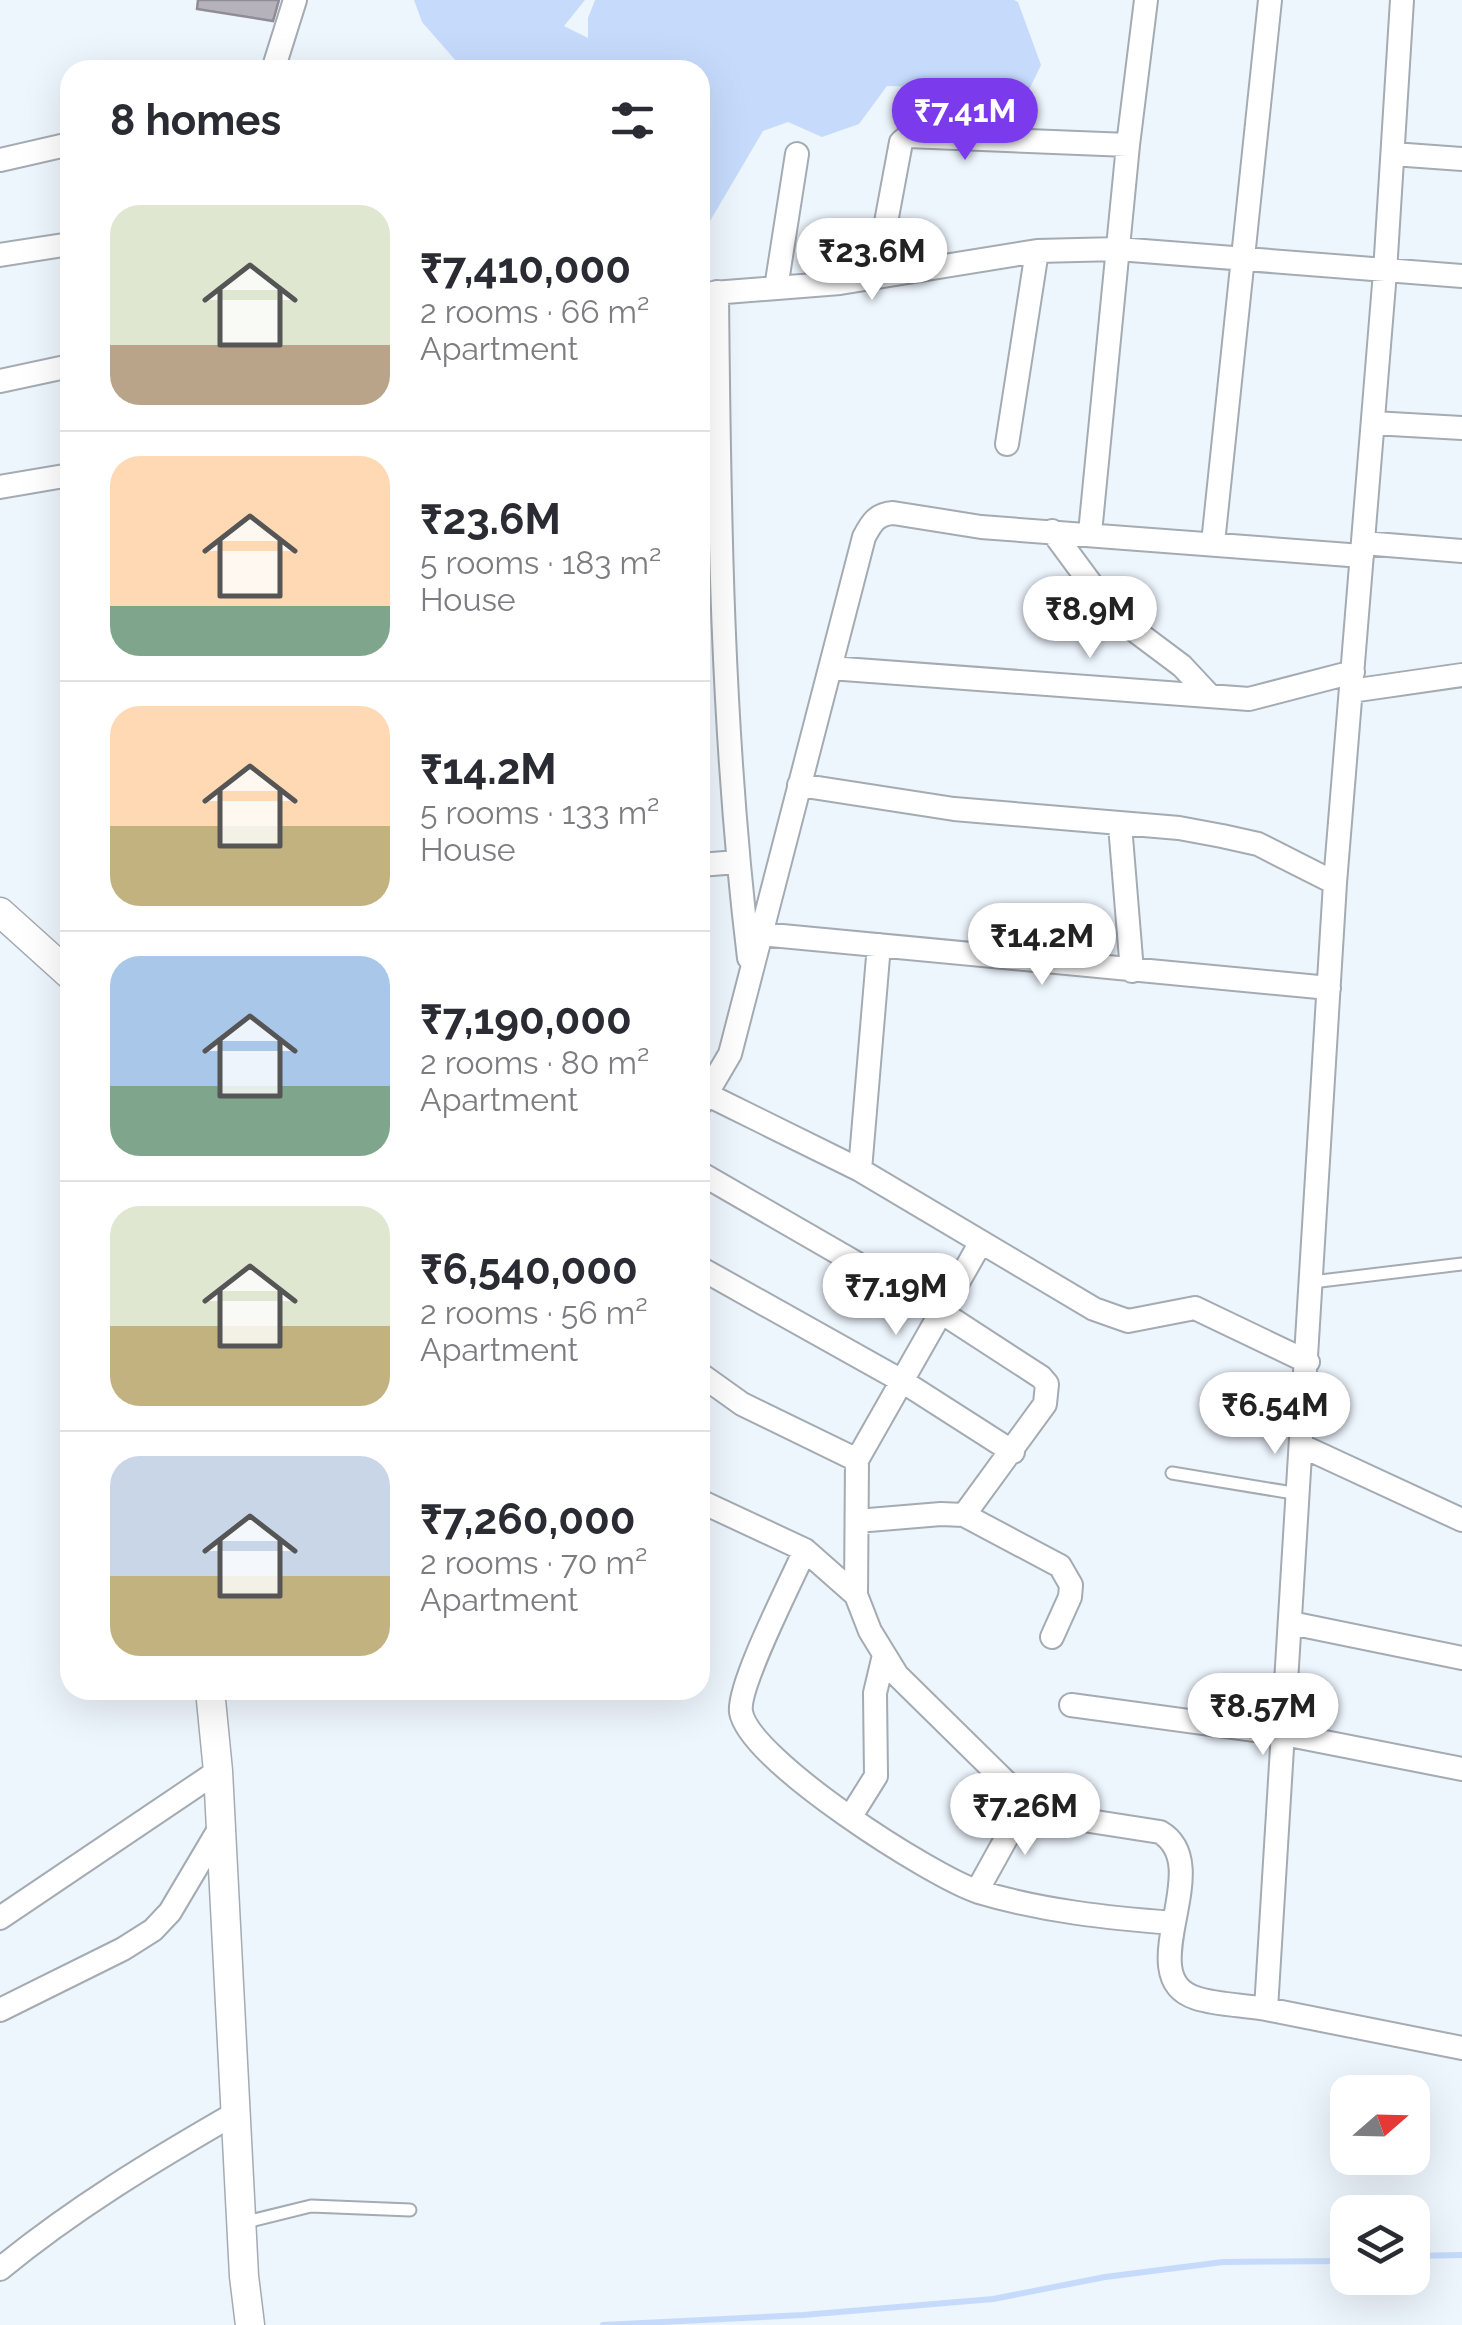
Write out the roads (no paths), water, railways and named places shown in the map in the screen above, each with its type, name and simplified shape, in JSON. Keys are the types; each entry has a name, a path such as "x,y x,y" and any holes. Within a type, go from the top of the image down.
{"street":[{"path":"276,60 295,0"},
{"path":"1090,533 1146,0"},
{"path":"1213,544 1270,0"},
{"path":"1266,2009 1335,882 1385,272 1402,0"},
{"path":"876,276 901,142 908,136 1128,145"},
{"path":"0,160 60,146"},
{"path":"776,288 796,154"},
{"path":"1393,154 1462,159"},
{"path":"0,255 60,246"},
{"path":"710,293 876,276 1037,251 1118,249 1462,276"},
{"path":"1007,444 1037,251"},
{"path":"710,320 737,862 751,972"},
{"path":"0,380 60,368"},
{"path":"1373,423 1462,428"},
{"path":"0,488 60,477"},
{"path":"710,1088 730,1054 864,537 882,514 981,527 1213,544 1462,550"},
{"path":"1052,531 1114,615 1182,666 1210,696"},
{"path":"830,668 1250,699 1352,682 1462,675"},
{"path":"799,785 954,810 1178,828 1258,844 1335,882"},
{"path":"1120,825 1132,971"},
{"path":"710,863 737,862"},
{"path":"0,912 60,966"},
{"path":"761,934 1329,988"},
{"path":"860,1170 879,945"},
{"path":"710,1103 860,1170 1094,1309 1128,1321 1195,1308 1308,1362"},
{"path":"710,1178 941,1312 1047,1384 1045,1404 964,1516"},
{"path":"856,1596 857,1460 981,1242"},
{"path":"710,1274 902,1381 1013,1452"},
{"path":"710,1381 742,1404 857,1460"},
{"path":"1302,1446 1462,1520"},
{"path":"710,1506 805,1550 856,1596 897,1675 1013,1789 1064,1817 1160,1832 1172,1839 1182,1863 1169,1962 1174,1979 1186,1993 1462,2048"},
{"path":"857,1521 941,1514 964,1516 1060,1566 1068,1577 1070,1597 1052,1637"},
{"path":"805,1550 741,1698 747,1727 759,1744 804,1784 922,1865 977,1891 1088,1916 1174,1923"},
{"path":"1291,1623 1462,1658"},
{"path":"851,1816 876,1776 875,1692 884,1655"},
{"path":"211,1700 250,2325"},
{"path":"1070,1704 1284,1734 1462,1768"},
{"path":"0,1918 218,1771"},
{"path":"977,1891 1028,1799"},
{"path":"0,2010 153,1930 170,1912 221,1826"},
{"path":"0,2269 52,2227 236,2114"}],"lane":[{"path":"1312,1282 1462,1264"},
{"path":"1172,1473 1299,1494"},
{"path":"242,2223 311,2206 410,2210"}],"water":[{"path":"414,0 585,0 564,26 588,38 588,18 595,0 1014,0 1041,65 1029,90 887,86 859,124 822,137 788,122 763,131 710,221 710,60 455,60 422,22"}],"waterway":[{"path":"1430,2256 1462,2255"},
{"path":"603,2325 803,2315 993,2299 1105,2277 1223,2262 1330,2261"}]}
